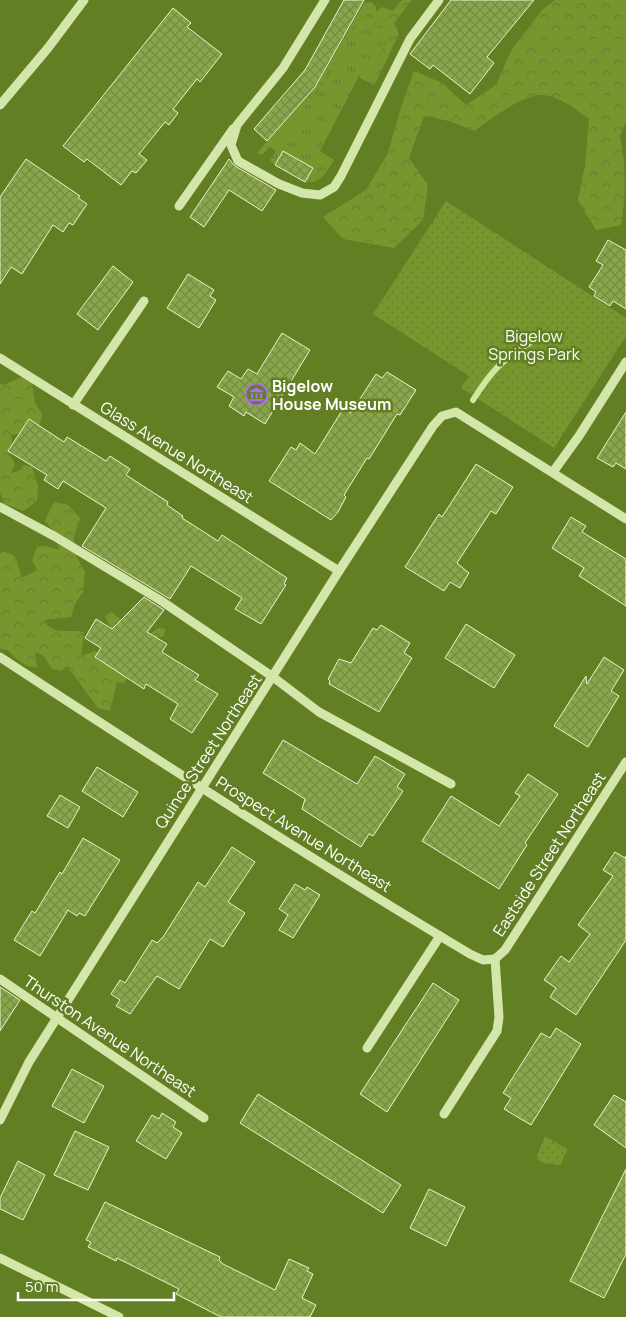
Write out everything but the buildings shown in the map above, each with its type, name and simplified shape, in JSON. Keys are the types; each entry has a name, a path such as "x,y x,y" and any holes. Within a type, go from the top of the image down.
{"street":[{"path":"0,105 48,48 84,0"},
{"path":"179,206 236,125 283,68 324,0"},
{"path":"236,125 231,145 238,161 279,184 302,193 320,195 334,187 410,39 439,0"},
{"path":"73,405 144,301"},
{"name":"Glass Avenue Northeast","path":"0,358 339,570"},
{"path":"626,362 579,436 553,472 626,519"},
{"name":"Quince Street Northeast","path":"0,1120 29,1062 432,426 442,416 456,412 553,472"},
{"path":"0,507 54,536 160,600 273,677 319,712 451,784"},
{"name":"Prospect Avenue Northeast","path":"0,657 202,788 440,936 483,960 495,959"},
{"name":"Eastside Street Northeast","path":"495,959 505,950 626,762"},
{"path":"367,1048 440,936"},
{"path":"444,1114 497,1031 499,1017 495,959"},
{"name":"Thurston Avenue Northeast","path":"0,979 204,1118"},
{"path":"0,1258 119,1317"}],"green space":[{"path":"402,0 412,0 394,23 399,34 376,82 373,85 360,78 360,75 363,72 370,74 390,34 390,21 385,19 380,30 373,27 378,19 374,16 366,18 362,15 335,67 326,79 328,82 324,90 319,88 307,105 262,155 257,153 313,90 314,84 317,85 364,3 371,2 376,7 376,12 382,7 393,11"},
{"path":"555,0 626,0 626,122 620,136 625,180 621,225 596,230 578,200 585,166 589,119 560,100 540,95 514,104 474,131 449,121 424,116 409,158 428,185 423,220 394,248 343,239 323,217 366,190 388,153 401,107 414,71 442,83 466,105 496,85 512,49 543,9"},
{"path":"362,15 370,18 374,16 378,19 373,27 385,19 390,20 390,34 370,74 363,72 359,76 320,151 334,160 326,173 319,179 305,182 313,168 283,151 275,165 270,160 276,151 269,146 307,105 330,75"},
{"name":"Bigelow Springs Park","path":"446,201 626,318 626,336 554,448 461,388 469,376 373,314"},
{"path":"22,377 32,382 35,403 42,414 41,422 34,431 11,435 12,445 9,453 15,464 11,473 19,471 24,465 32,467 38,486 37,501 23,511 5,504 0,493 0,384 4,385"},
{"path":"54,502 68,505 81,519 75,533 74,545 77,558 85,571 83,592 75,604 71,617 44,620 47,625 61,631 84,632 81,656 95,651 104,655 113,633 105,616 111,612 133,630 149,635 158,628 165,629 164,636 150,639 124,683 117,682 110,711 98,708 67,666 61,671 52,669 44,656 35,652 37,668 28,666 14,657 8,650 0,649 0,554 3,551 15,556 22,578 37,570 32,560 37,547 45,546 59,550 54,531 45,521"},
{"path":"545,1136 567,1149 561,1165 543,1163 536,1158"}],"waterway":[{"path":"473,400 498,367 531,342"}],"place":[{"name":"Bigelow House Museum","path":"256,395"}]}
